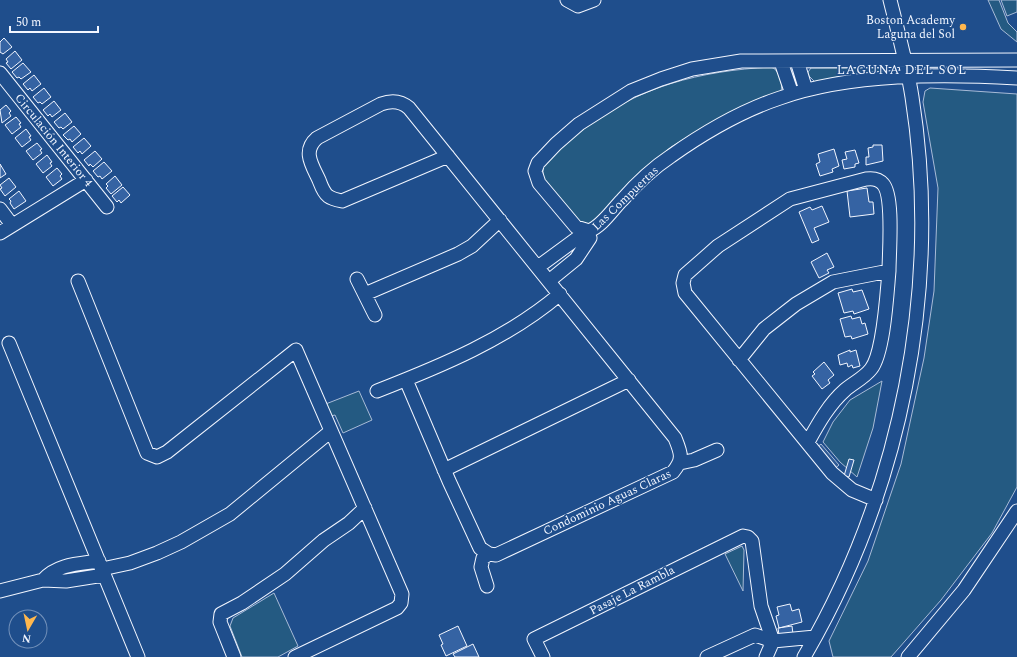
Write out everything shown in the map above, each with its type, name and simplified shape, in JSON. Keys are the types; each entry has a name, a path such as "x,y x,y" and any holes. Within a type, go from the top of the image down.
{"street":[{"path":"567,0 580,6 594,0"},
{"path":"804,657 815,638 855,555 876,500 901,406 913,336 919,283 921,231 920,184 915,121 909,78 890,0"},
{"name":"Las Compuertas","path":"1017,60 904,60 849,62 741,61 692,69 661,79 619,98 580,124 556,144 538,163 535,171 537,180 576,227 587,231 596,228 643,179 684,147 731,119 780,98 806,90 844,82 909,78 1017,78"},
{"path":"797,61 806,90"},
{"path":"781,62 792,94"},
{"name":"Circulación Interior 4","path":"0,73 107,207"},
{"name":"Condominio Aguas Claras","path":"448,156 342,201 332,199 326,194 311,164 308,154 311,145 317,138 381,104 392,101 402,103 409,108 549,280 675,438 680,452 680,463 674,472 496,555 489,554"},
{"path":"808,442 824,415 844,390 861,378 871,369 874,364 884,323 889,270 889,203 887,191 882,183 874,179 866,179 790,199 718,246 686,275 683,283 685,293 832,473 852,490 876,500"},
{"path":"0,233 86,180"},
{"path":"0,209 12,226"},
{"path":"364,294 462,252 500,220"},
{"path":"538,267 587,231 590,238 582,253 549,280"},
{"path":"739,360 764,329 796,304 833,282 889,270"},
{"path":"357,279 375,315"},
{"path":"78,281 147,453 156,456 167,452 296,350 399,583 402,594 401,603 397,608 295,657"},
{"path":"377,391 406,380 504,334 542,310 560,294"},
{"path":"9,343 138,657"},
{"path":"406,380 446,476 480,548 489,554 483,558 481,567 487,586"},
{"path":"446,476 629,380"},
{"path":"0,591 43,580 66,581 102,568 130,562 181,542 230,514 331,431"},
{"path":"680,463 694,460 717,450"},
{"path":"234,657 220,622 221,614 242,603 285,574 324,540 349,523 365,508"},
{"path":"908,657 964,590 1017,511"},
{"name":"Pasaje La Rambla","path":"543,657 534,639 740,536 748,537 752,541 761,606 773,641"},
{"path":"707,657 755,635 773,641 815,638"},
{"path":"766,657 773,641"}],"shaded area":[{"path":"988,0 999,0 1008,23 1017,32 1017,42 1001,29"},
{"path":"1001,0 1017,0 1017,12 1007,16"},
{"path":"771,67 774,68 780,77 781,91 727,114 671,147 622,191 592,223 582,225 543,178 543,166 566,143 603,115 647,92 695,77 719,72"},
{"path":"811,68 879,68 881,73 842,76 815,82 809,76 808,72"},
{"path":"930,88 1017,94 1017,487 992,533 941,600 891,657 833,657 829,641 868,561 901,464 924,358 934,291 938,188 923,102 925,91"},
{"path":"882,381 873,428 857,477 840,462 823,442 833,422 850,400"},
{"path":"359,391 372,420 343,433 335,415 322,418 318,407"},
{"path":"821,444 839,465 832,471 815,449"},
{"path":"742,546 744,550 743,591 725,554"},
{"path":"274,593 298,646 278,657 242,657 230,626 233,618"}],"building":[{"path":"4,38 12,47 3,54 0,52 0,42"},
{"path":"15,51 22,60 11,69 6,63 8,62 6,59"},
{"path":"23,63 31,72 21,79 19,77 17,78 12,72"},
{"path":"34,75 41,84 32,91 30,88 28,90 23,84"},
{"path":"44,88 51,97 42,104 40,102 38,103 33,97"},
{"path":"54,101 61,110 52,117 50,114 48,116 43,110"},
{"path":"6,105 11,111 9,113 11,116 2,123 0,110"},
{"path":"65,113 72,122 63,129 61,127 59,128 54,122"},
{"path":"16,117 21,123 19,124 21,127 12,134 5,125"},
{"path":"74,126 81,134 72,142 63,135"},
{"path":"26,129 31,136 29,137 31,140 22,147 15,138"},
{"path":"84,138 91,146 82,154 80,151 78,153 73,147"},
{"path":"37,143 42,149 40,150 42,153 33,160 26,151"},
{"path":"873,145 882,145 883,161 866,165 866,157 869,157 868,148 873,147"},
{"path":"834,149 839,166 832,169 833,172 820,176 816,164 820,162 818,154"},
{"path":"855,150 859,163 855,164 855,167 844,169 842,160 847,159 845,152"},
{"path":"95,151 102,159 93,167 90,164 89,166 84,160"},
{"path":"47,155 52,162 50,163 52,166 43,173 36,164"},
{"path":"104,162 112,171 102,179 93,171"},
{"path":"0,164 6,174 0,178"},
{"path":"57,168 62,174 60,176 62,179 53,186 46,177"},
{"path":"115,176 122,185 111,194 106,188 108,186 106,184"},
{"path":"9,178 16,187 5,196 0,189 2,188 0,185"},
{"path":"123,187 130,195 121,203 119,200 117,202 112,196"},
{"path":"867,188 869,202 873,202 874,214 850,217 847,191"},
{"path":"19,191 26,201 14,209 9,199"},
{"path":"822,206 829,222 814,228 819,240 812,243 799,212 810,207 812,210"},
{"path":"827,253 834,267 827,270 829,273 819,278 811,262"},
{"path":"852,289 853,292 862,290 869,309 854,314 853,311 844,313 838,293"},
{"path":"851,316 852,319 860,317 862,324 865,323 868,334 852,339 851,336 845,337 840,319"},
{"path":"850,350 850,352 856,350 860,366 853,368 852,365 848,367 847,363 840,365 838,355"},
{"path":"824,362 834,375 828,380 830,383 822,389 812,376 815,374 813,372"},
{"path":"849,459 854,460 849,477 844,476"},
{"path":"790,604 792,611 799,609 802,622 779,628 776,616 779,615 777,607"},
{"path":"458,626 467,646 446,656 441,645 443,644 439,635"},
{"path":"792,626 793,634 779,635 778,628"},
{"path":"473,644 479,657 455,657 453,654"}],"place":[{"name":"Boston Academy Laguna del Sol","path":"963,27"}],"district":[{"name":"LAGUNA DEL SOL","path":"902,69"}]}
